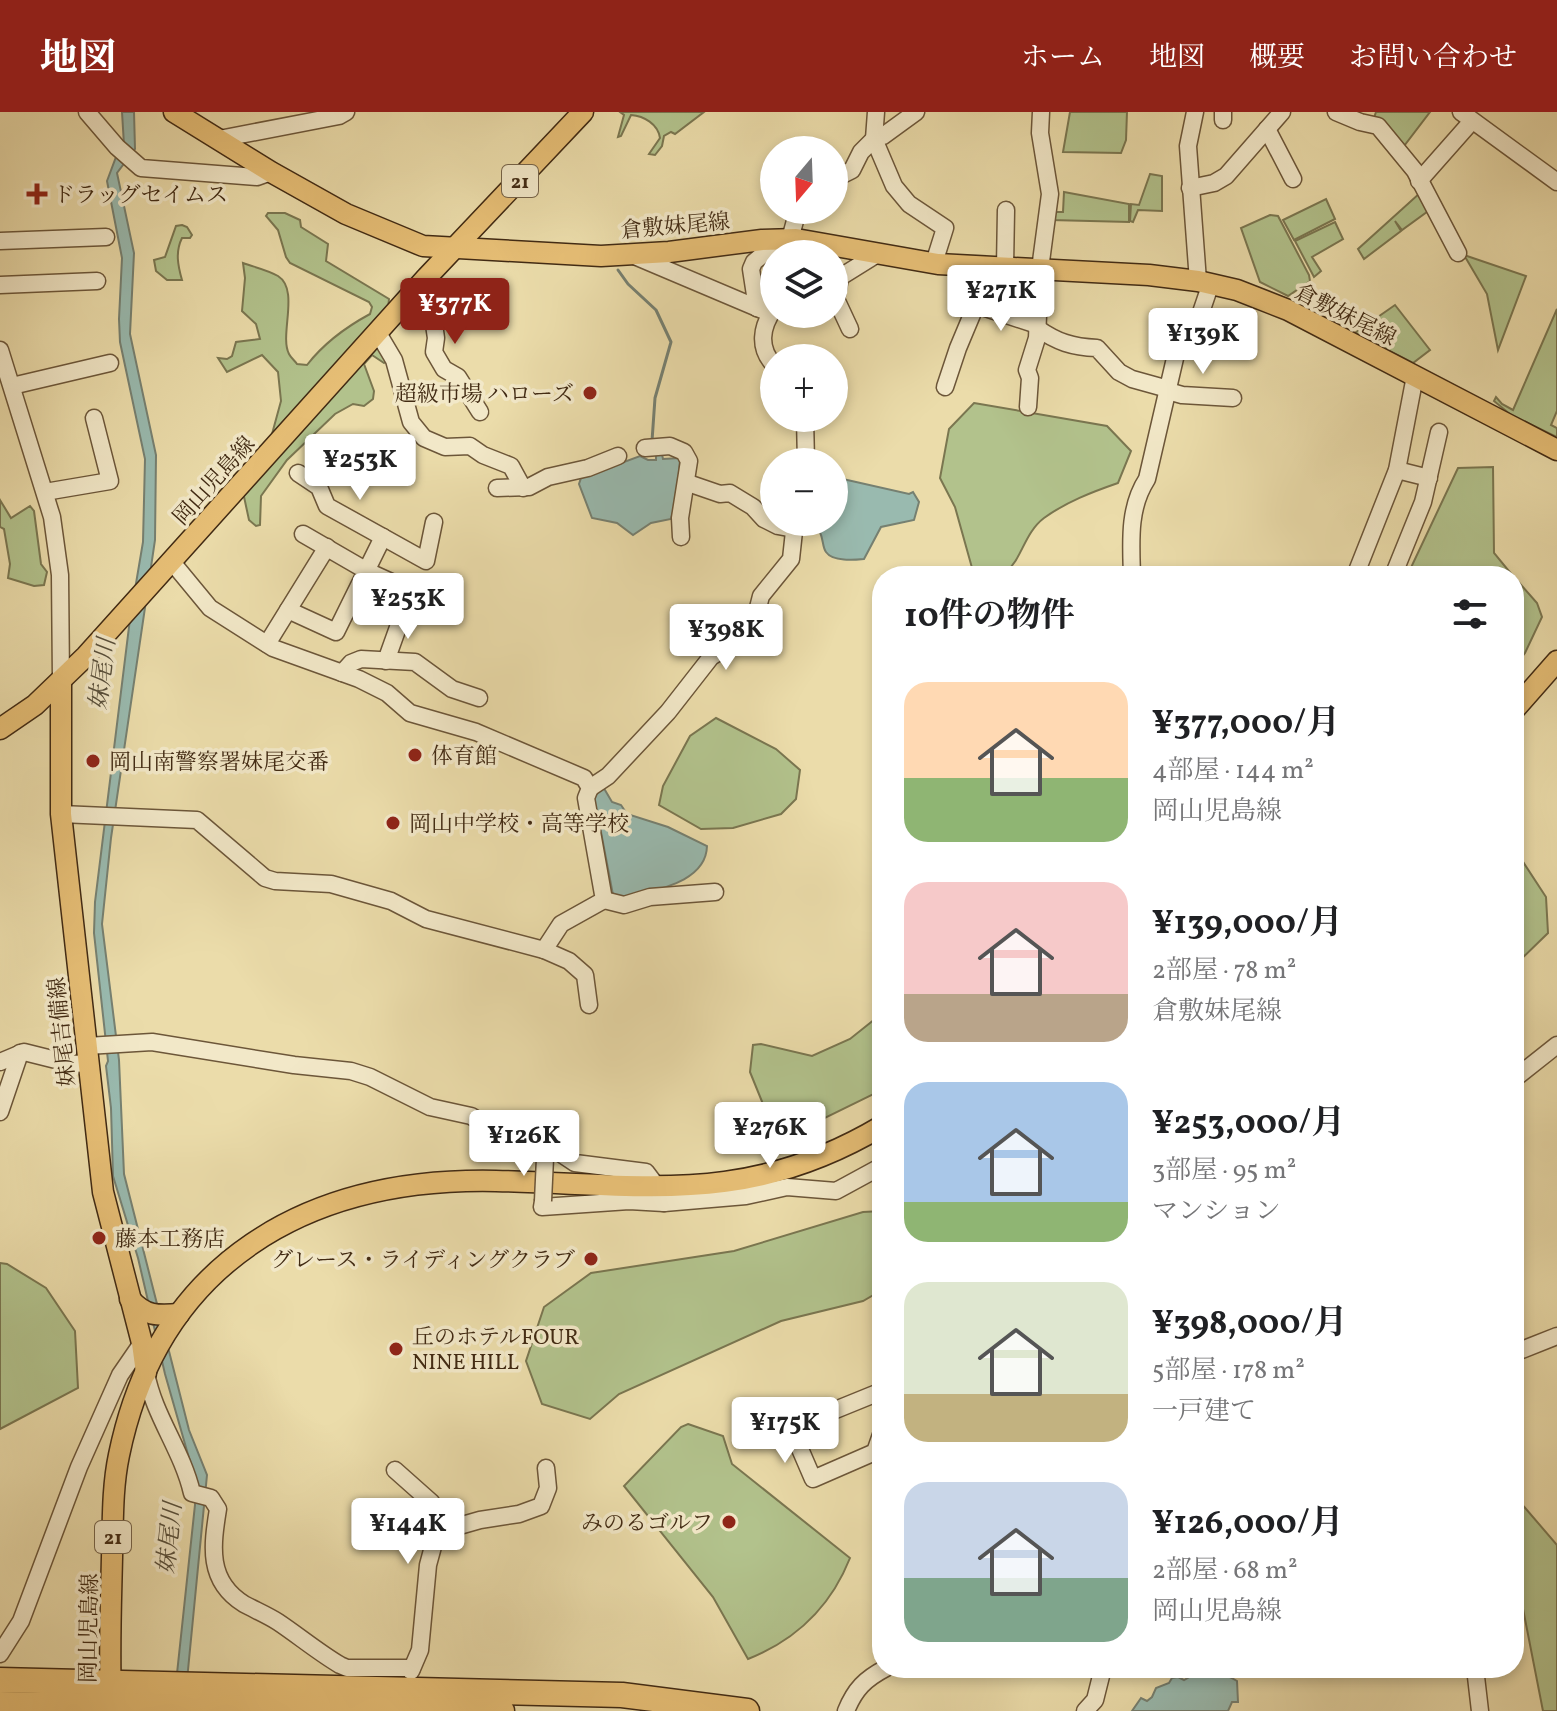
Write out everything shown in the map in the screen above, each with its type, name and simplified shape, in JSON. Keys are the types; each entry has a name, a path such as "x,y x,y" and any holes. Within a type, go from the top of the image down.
{"highway":[{"path":"0,1704 111,1700 414,1676 622,1695 747,1711"},
{"path":"0,1680 111,1700"},
{"path":"181,1694 502,1711"}],"main road":[{"name":"倉敷妹尾線","path":"174,112 346,214 423,246 564,255 632,255 785,239 812,240 934,263 1149,275 1205,282 1282,307 1557,450"},
{"name":"岡山児島線","path":"0,729 61,681 427,277 489,215 583,112"},
{"path":"1524,699 1557,661"},
{"name":"妹尾吉備線","path":"61,681 61,814 91,1051 103,1192 142,1343 146,1373"},
{"name":"岡山児島線","path":"111,1700 114,1502 119,1453 133,1405 163,1338 179,1314 208,1278 257,1239 320,1208 356,1195 431,1182 495,1181 661,1195 775,1173 847,1147 872,1132"},
{"path":"130,1299 139,1309 152,1315 179,1314"}],"street":[{"path":"87,112 129,160 141,168 257,177 271,172"},
{"path":"219,139 339,116 346,112"},
{"path":"876,112 874,139 894,186 909,204 945,228 934,263"},
{"path":"848,172 874,139 916,112"},
{"path":"1028,407 1030,378 1027,370 1037,338 1040,269 1050,194 1040,133 1041,112"},
{"path":"1132,566 1131,529 1139,492 1147,479 1179,341 1196,327 1205,282 1190,188 1188,146 1195,112"},
{"path":"1336,112 1378,126 1415,171 1458,253"},
{"path":"1190,188 1214,183 1226,176 1280,113"},
{"path":"1419,181 1467,116 1557,182"},
{"path":"1267,129 1293,179"},
{"path":"1005,267 1006,210"},
{"path":"785,239 792,224"},
{"path":"0,241 106,237"},
{"path":"848,273 879,253"},
{"path":"632,255 760,305"},
{"path":"760,258 751,269 760,290"},
{"path":"945,387 976,305 983,266"},
{"path":"427,277 436,338 434,352 444,369 458,377 480,412"},
{"path":"0,285 97,281"},
{"path":"976,305 1037,326 1070,347 1097,348 1119,372 1132,379 1182,395 1233,398"},
{"path":"848,325 850,329"},
{"path":"378,333 394,360 411,422 424,438 445,447 470,446 511,466 523,488"},
{"path":"0,350 52,517 60,575 61,681"},
{"path":"12,386 110,363"},
{"path":"1359,566 1397,470 1415,376"},
{"path":"45,492 110,481 94,418"},
{"path":"1397,566 1429,478 1439,432"},
{"path":"653,447 670,446 684,452 689,461 688,483 680,518 681,537"},
{"path":"497,488 523,488 548,477 588,468 618,456"},
{"path":"1397,470 1429,478"},
{"path":"298,473 319,487 327,506 426,561 434,522"},
{"path":"688,483 720,494 730,493 760,515"},
{"path":"303,534 367,571 411,591 386,661"},
{"path":"604,900 586,798 590,788 608,776 668,712 711,657 750,639 757,604 791,559 793,536"},
{"path":"288,610 336,632 383,537"},
{"path":"267,644 327,547"},
{"path":"172,562 210,608 267,644 387,693 410,713 476,732 584,778 590,788"},
{"path":"342,673 351,663 361,659 415,662 452,689 479,698"},
{"path":"61,814 197,820 265,878 331,884 391,901 426,919 544,950 569,961 585,975 589,1005"},
{"path":"544,950 561,924 604,900 624,905 650,897 715,892"},
{"path":"0,1062 20,1053 72,1064 91,1051 128,1043 152,1042 351,1071 370,1077 430,1107 471,1116 503,1135 545,1153 557,1151 575,1163 646,1172 661,1195"},
{"path":"1524,1071 1557,1045"},
{"path":"0,1112 20,1053"},
{"path":"545,1153 542,1207 629,1201 661,1195 746,1196 787,1187 836,1191 872,1171"},
{"path":"1524,1349 1557,1336"},
{"path":"0,1654 21,1621 79,1467 120,1375 142,1343"},
{"path":"146,1373 153,1403 183,1464 192,1493 215,1501 218,1509 213,1563 225,1588 236,1599 276,1621 340,1665 414,1676 423,1654 420,1650 428,1565 441,1517 431,1502 395,1470"},
{"path":"872,1395 791,1428 813,1479 872,1453"},
{"path":"87,1452 119,1453"},
{"path":"438,1532 541,1506 548,1488 546,1468"},
{"path":"0,1639 21,1621"},
{"path":"846,1711 858,1686 872,1675"},
{"path":"1085,1711 1095,1700 1100,1678"},
{"path":"1476,1678 1480,1711"}],"green space":[{"path":"620,112 704,112 675,134 671,132 664,136 662,146 655,155 649,154 660,138 653,125 631,115 618,137 624,115"},
{"path":"1070,112 1127,112 1126,140 1121,153 1063,152"},
{"path":"1376,112 1430,112 1401,150 1373,121"},
{"path":"1150,174 1162,176 1162,211 1138,210 1133,222 1130,221 1131,204 1139,205"},
{"path":"1064,192 1129,204 1129,222 1051,220 1051,212 1063,212"},
{"path":"1421,192 1431,209 1402,230 1395,221 1401,231 1364,259 1358,249"},
{"path":"1326,199 1335,219 1294,240 1283,220"},
{"path":"268,213 285,213 300,220 301,227 328,244 326,261 389,299 388,308 269,445 281,401 278,372 262,355 227,372 218,358 232,356 236,342 260,339 256,324 242,311 243,263 274,274 284,283 289,302 287,346 297,364 307,365 336,336 370,314 372,307 369,302 290,263 278,230 266,216"},
{"path":"1270,215 1278,216 1309,275 1310,281 1288,296 1260,282 1241,228"},
{"path":"1335,222 1343,239 1312,257 1321,271 1314,277 1295,241"},
{"path":"182,225 192,235 182,238 178,248 182,280 167,280 156,271 154,260 165,257 176,226"},
{"path":"1464,255 1526,276 1498,350 1487,294"},
{"path":"1395,305 1430,350 1413,363 1372,342 1390,328 1385,321 1362,337 1355,333"},
{"path":"1557,309 1557,411 1551,425 1557,428 1557,437 1511,415 1494,401 1496,397 1513,410"},
{"path":"380,342 389,358 384,363 372,355 364,364 374,391 373,399 364,406 353,404 335,414 287,460 261,496 260,525 256,526 249,520 243,492"},
{"path":"974,403 1107,426 1131,451 1118,483 1080,498 1044,518 1011,566 971,566 955,507 940,478 949,429"},
{"path":"1493,467 1494,553 1505,566 1412,566 1458,468"},
{"path":"0,500 11,518 30,506 34,511 41,564 47,572 44,585 34,586 8,578 10,564 4,529 0,527"},
{"path":"1524,588 1537,603 1542,617 1525,653"},
{"path":"716,718 776,749 800,770 796,799 781,814 733,828 701,829 659,805 663,786 690,736"},
{"path":"1524,863 1546,897 1548,933 1524,956"},
{"path":"872,1021 872,1095 778,1141 750,1072 753,1045 761,1044 812,1056 850,1039"},
{"path":"872,1212 872,1296 863,1301 781,1321 619,1394 590,1419 542,1404 526,1361 544,1307 591,1273 734,1251"},
{"path":"0,1263 7,1264 46,1288 75,1331 78,1388 0,1429"},
{"name":"みのるゴルフ","path":"688,1424 723,1436 732,1464 850,1558 833,1591 810,1619 782,1642 748,1659 713,1597 624,1486 681,1427"},
{"path":"1524,1507 1557,1545 1557,1711 1543,1711 1524,1614"}],"water":[{"name":"妹尾川","path":"122,112 134,112 135,149 117,173 134,253 130,334 156,455 155,540 111,838 102,924 119,1060 124,1174 189,1430 207,1475 184,1711 173,1711 197,1486 165,1374 138,1258 113,1176 108,1061 94,933 95,902 130,619 143,542 145,459 120,342 122,258 107,181 124,145"},
{"path":"661,450 663,459 680,458 678,494 671,519 651,523 633,535 617,523 592,518 579,484 581,478 640,456 656,460 656,451"},
{"path":"848,480 909,494 913,492 919,502 914,520 881,527 864,559 844,560 829,555 821,536 848,536"},
{"path":"602,785 612,802 621,805 627,814 668,827 707,846 698,869 688,877 662,888 623,899 613,895 597,811 594,811 592,789"},
{"path":"1172,1678 1231,1678 1237,1681 1238,1702 1232,1702 1228,1711 1132,1711 1141,1698 1147,1701 1156,1688 1169,1683"}],"waterway":[{"path":"618,270 656,310 671,342 655,398 652,441"}],"place":[{"name":"ドラッグセイムス","path":"37,194"},
{"name":"超級市場 ハローズ","path":"590,393"},
{"name":"体育館","path":"415,755"},
{"name":"岡山南警察署妹尾交番","path":"93,761"},
{"name":"岡山中学校・高等学校","path":"393,823"},
{"name":"藤本工務店","path":"99,1238"},
{"name":"グレース・ライディングクラブ","path":"591,1259"},
{"name":"丘のホテルFOUR NINE HILL","path":"396,1349"},
{"name":"みのるゴルフ","path":"729,1522"}]}
